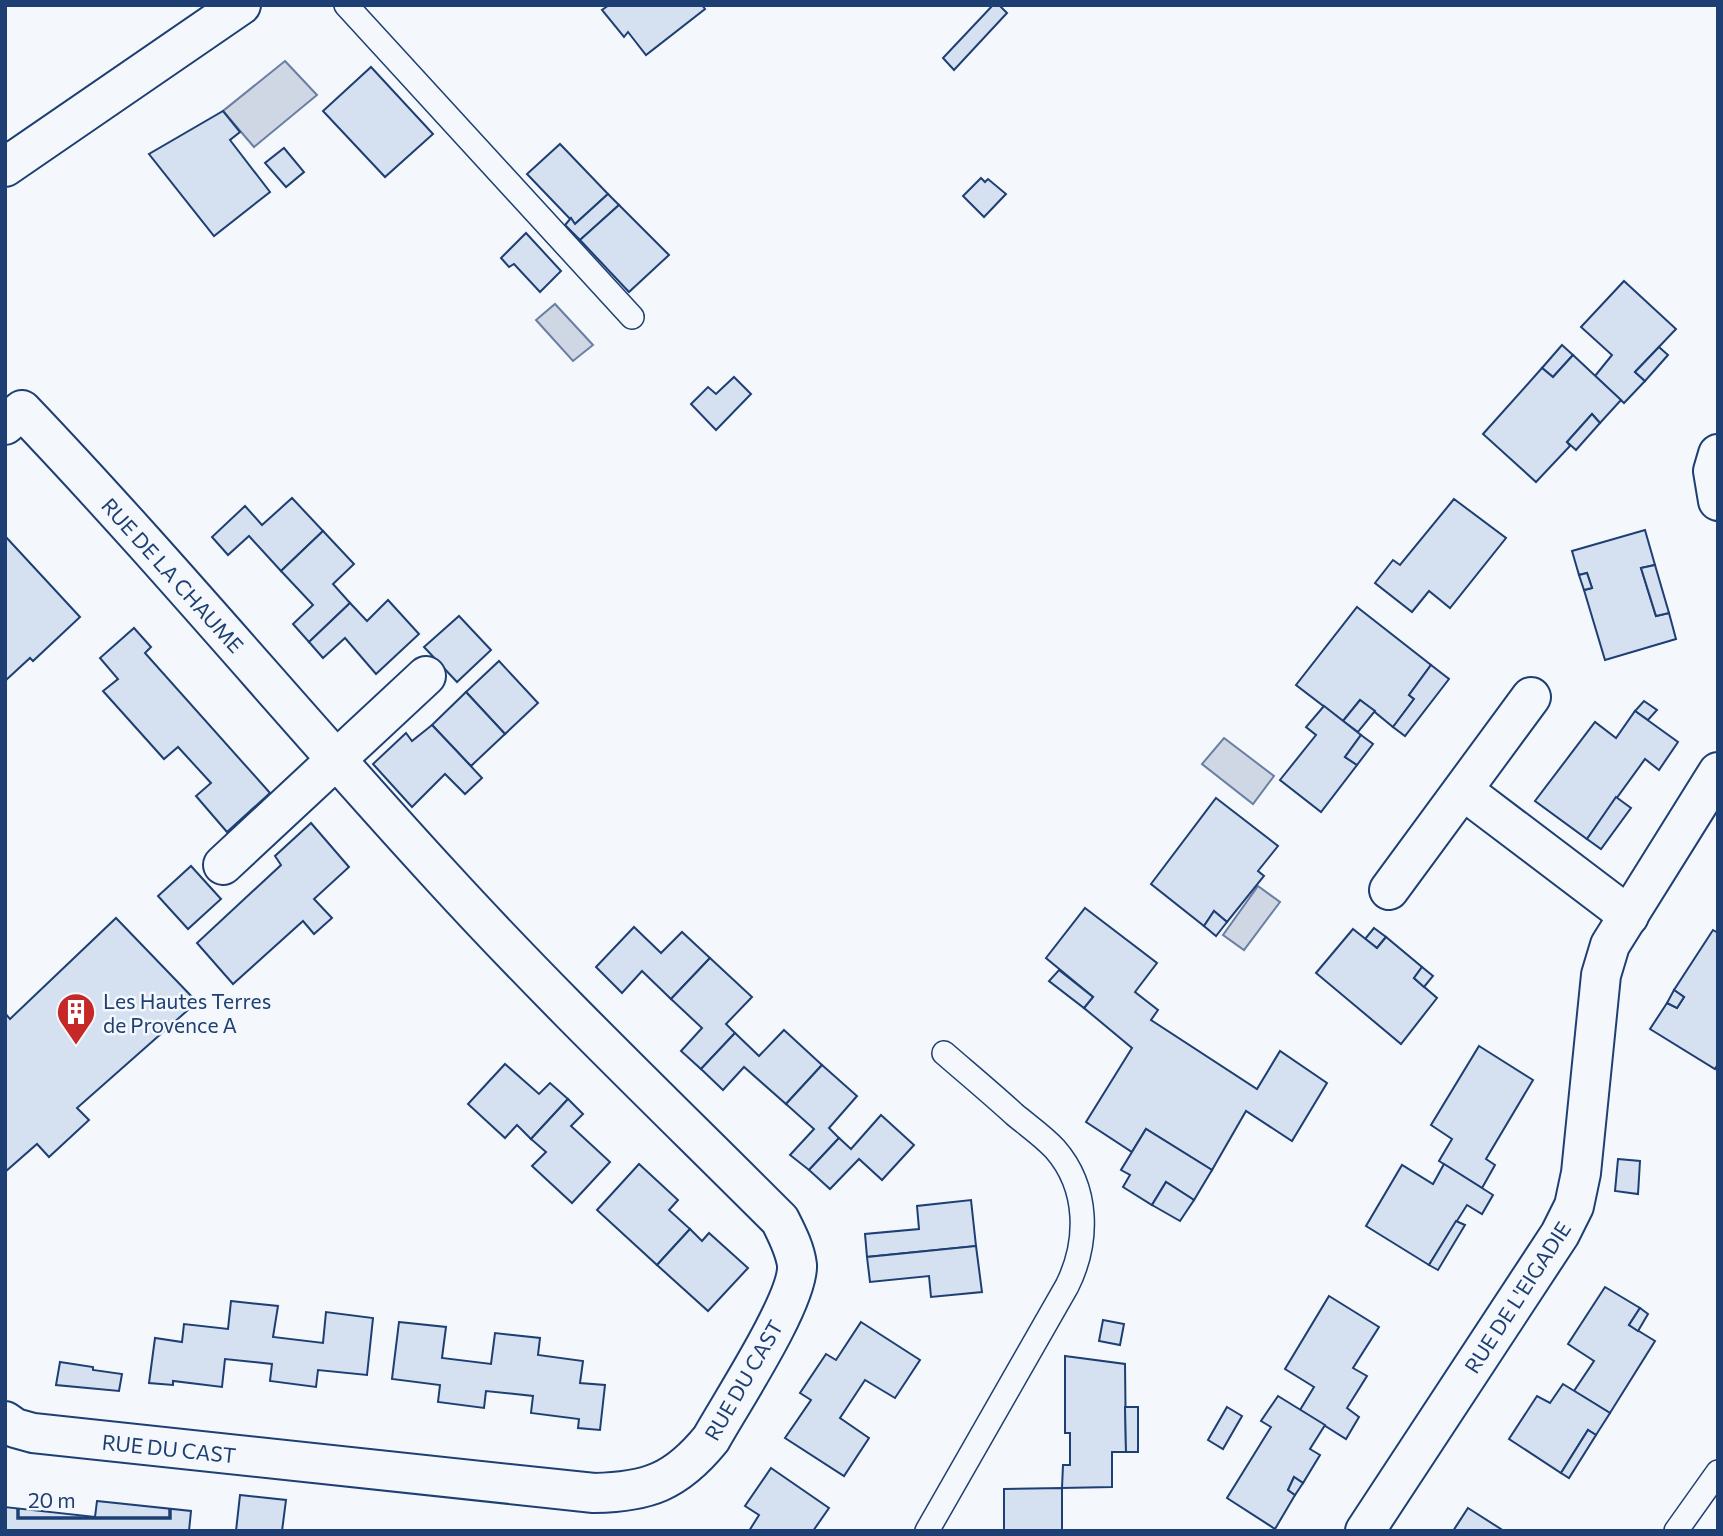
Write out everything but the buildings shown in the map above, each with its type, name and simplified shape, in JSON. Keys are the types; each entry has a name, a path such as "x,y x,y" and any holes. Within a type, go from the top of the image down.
{"street":[{"path":"5,167 241,5"},
{"name":"RUE DE LA CHAUME","path":"5,425 22,410 103,496 490,929"},
{"path":"1718,454 1713,471 1718,501"},
{"path":"223,865 426,676"},
{"path":"1389,890 1531,697"},
{"name":"RUE DE L'EIGADIE","path":"1365,1531 1560,1234 1574,1206 1581,1173 1601,975 1610,945 1718,772"},
{"path":"1464,791 1629,916"},
{"name":"RUE DU CAST","path":"5,1421 15,1428 33,1433 594,1493 621,1492 655,1485 679,1472 696,1457 711,1438 784,1310 794,1286 797,1265 790,1239 780,1220 490,929"}],"lane":[{"path":"346,5 632,317"},
{"path":"927,1531 1067,1286 1077,1266 1082,1244 1080,1195 1073,1175 1055,1149 944,1053"},
{"path":"1675,1531 1718,1472"}],"shaded area":[{"path":"285,61 317,95 254,147 223,111"},
{"path":"555,304 593,345 573,361 536,320"},
{"path":"1224,738 1274,776 1253,804 1202,764"},
{"path":"1258,886 1280,902 1244,950 1223,935"}],"place":[{"name":"Les Hautes Terres de Provence A","path":"76,1046"}]}
